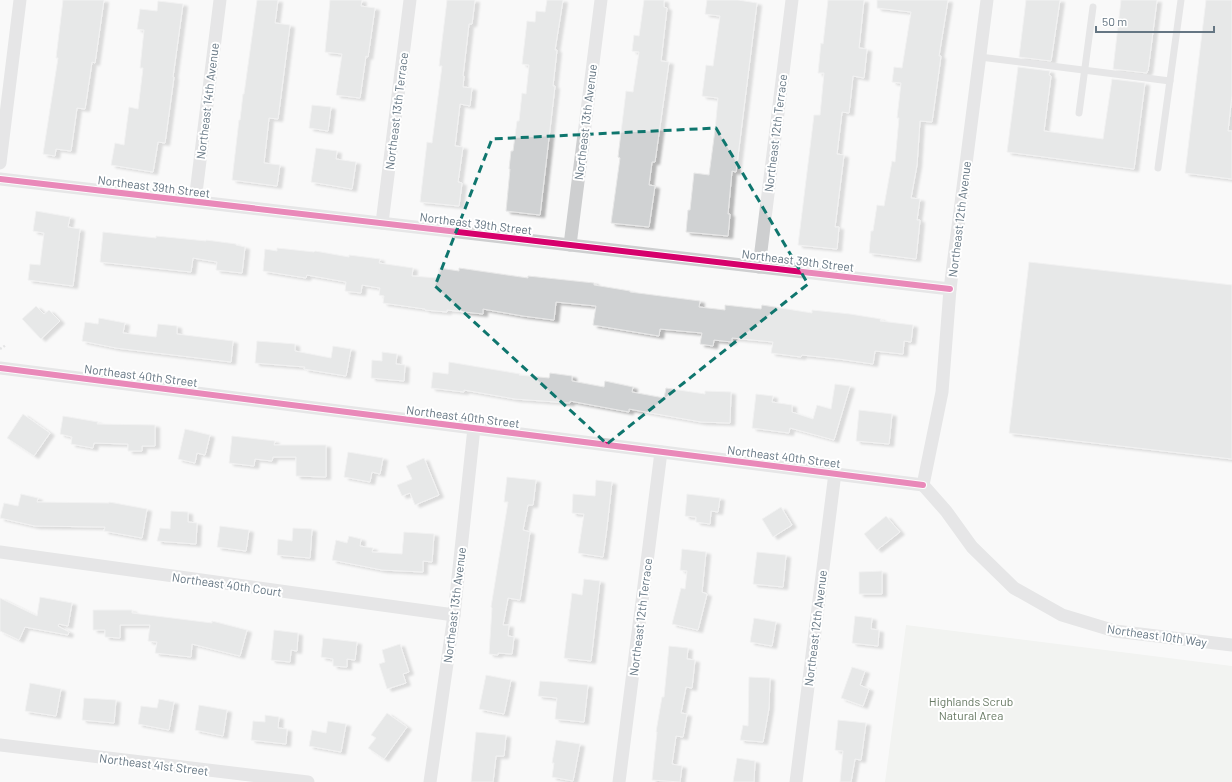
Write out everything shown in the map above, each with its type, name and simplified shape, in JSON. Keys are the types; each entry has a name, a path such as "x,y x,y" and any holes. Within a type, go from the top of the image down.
{"street":[{"path":"0,163 20,0"},
{"name":"Northeast 14th Avenue","path":"195,201 220,0"},
{"name":"Northeast 13th Terrace","path":"382,223 410,0"},
{"name":"Northeast 13th Avenue","path":"570,245 601,0"},
{"name":"Northeast 12th Terrace","path":"759,267 792,0"},
{"name":"Northeast 12th Avenue","path":"922,484 937,421 942,392 950,290 987,0"},
{"name":"Northeast 39th Street","path":"0,179 950,290"},
{"name":"Northeast 40th Street","path":"0,368 922,484"},
{"name":"Northeast 13th Avenue","path":"430,782 454,615 474,428"},
{"name":"Northeast 12th Terrace","path":"619,782 661,452"},
{"name":"Northeast 12th Avenue","path":"796,782 835,474"},
{"name":"Northeast 10th Way","path":"922,484 946,512 972,547 1014,588 1062,615 1115,631 1232,645"},
{"name":"Northeast 40th Court","path":"0,552 454,615"},
{"name":"Northeast 41st Street","path":"0,745 308,782"}],"lane":[{"path":"1158,168 1180,0"},
{"path":"1079,113 1093,7"},
{"path":"980,57 1170,81"}],"path":[{"path":"0,349 6,345"}],"highlighted area":[{"path":"716,128 808,284 607,444 435,286 492,139"}],"green space":[{"name":"Highlands Scrub Natural Area","path":"906,625 1232,666 1232,782 885,782"}],"building":[{"path":"63,0 104,0 95,63 92,62 85,109 77,108 71,151 56,149 55,156 43,154 58,58 56,58"},
{"path":"257,0 278,0 275,23 290,25 278,119 269,118 264,163 280,165 277,186 232,180 239,120"},
{"path":"330,0 362,0 361,6 375,8 360,98 336,95 342,54 325,52"},
{"path":"447,0 475,0 472,24 469,24 463,76 463,87 472,88 470,106 460,104 455,146 463,147 458,182 462,183 459,206 420,202 427,142 432,143 442,66 439,66"},
{"path":"547,0 563,0 555,50 557,50 553,86 555,86 540,215 506,211 511,151 513,151 517,121 519,121 522,93 526,94 529,65 522,64 527,21 535,22 536,11 545,12"},
{"path":"644,0 664,0 664,7 667,8 661,61 669,62 655,162 652,162 649,185 655,186 649,227 611,223 620,158 618,157 626,91 633,92 639,52 632,51 634,35 639,36"},
{"path":"707,0 738,0 757,3 736,172 732,171 728,214 730,214 728,236 686,232 694,173 709,175 718,98 702,96 706,65 713,66 720,16 705,14"},
{"path":"828,0 864,0 859,48 867,49 864,78 853,76 849,113 842,112 837,154 844,155 835,227 839,227 837,249 798,245 814,115 820,115 824,73 818,73"},
{"path":"877,0 948,0 939,56 941,56 932,122 920,121 917,165 911,198 920,199 917,220 920,220 916,259 869,253 871,231 873,231 877,205 884,206 892,161 895,162 899,118 897,118 901,83 892,82 894,67 902,68 911,12 877,8"},
{"path":"1026,0 1060,0 1051,61 1019,57"},
{"path":"1121,0 1157,0 1147,73 1113,69"},
{"path":"1206,0 1232,0 1232,95 1228,131 1232,131 1232,179 1185,173"},
{"path":"158,1 183,4 165,143 158,142 153,172 111,165 115,143 124,145 129,107 138,109 143,68 140,68 144,30 137,29 140,9 157,11"},
{"path":"1018,67 1050,71 1049,75 1051,76 1044,131 1103,139 1112,79 1145,83 1134,169 1007,152"},
{"path":"312,105 331,107 328,131 309,128"},
{"path":"316,148 337,151 336,159 356,162 352,189 311,182"},
{"path":"36,211 70,217 68,227 80,229 73,286 28,280 30,264 40,265 44,233 33,231"},
{"path":"103,232 156,238 156,236 206,240 236,244 245,247 242,273 216,270 217,262 193,258 191,272 100,262"},
{"path":"277,248 315,251 349,257 349,255 380,259 379,263 413,268 412,276 438,278 439,268 459,271 459,268 528,278 528,276 594,283 594,285 630,292 700,301 699,307 725,310 725,305 761,309 762,305 812,313 812,310 850,314 881,319 880,321 913,325 911,342 904,341 903,354 875,351 873,364 802,355 801,357 771,353 773,342 732,338 732,342 714,340 713,346 700,344 702,333 660,329 659,336 593,325 596,306 556,302 554,320 483,309 483,314 447,310 447,312 425,310 383,303 384,296 379,295 380,288 362,285 361,293 345,291 346,282 307,275 306,278 263,271 265,249 277,251"},
{"path":"1029,262 1232,285 1232,459 1009,433"},
{"path":"36,306 44,314 49,310 60,321 41,339 22,319"},
{"path":"99,318 125,323 123,333 156,337 158,324 177,326 177,334 233,341 231,362 116,348 82,341 85,322 98,324"},
{"path":"257,341 295,344 295,351 331,358 333,346 351,349 346,376 304,369 305,367 255,363"},
{"path":"382,352 397,354 396,364 405,365 404,381 371,378 372,360 382,361"},
{"path":"449,362 520,374 519,375 549,378 550,373 572,376 572,381 604,387 605,381 633,387 632,392 664,398 666,388 705,394 705,391 731,392 730,423 701,422 629,409 629,412 570,401 570,403 515,399 464,390 464,392 431,388 433,372 448,374"},
{"path":"835,384 850,386 834,440 790,428 789,433 752,428 756,394 773,396 772,402 792,405 792,412 813,419 817,405 831,409"},
{"path":"859,410 892,414 889,444 856,441"},
{"path":"23,414 50,433 34,456 7,438"},
{"path":"63,416 98,422 97,424 155,425 155,446 142,446 142,451 128,451 128,444 94,443 93,448 71,444 72,437 60,434"},
{"path":"185,429 210,435 205,455 197,453 195,463 178,459"},
{"path":"232,436 275,441 274,445 326,445 326,477 296,476 296,457 273,457 272,461 255,459 254,466 229,463"},
{"path":"348,452 383,458 380,474 372,472 370,482 344,477"},
{"path":"424,458 439,495 415,505 410,493 402,496 397,485 412,479 406,466"},
{"path":"507,477 536,480 533,505 528,505 523,530 530,532 520,600 508,598 503,625 509,625 508,636 514,637 512,654 498,653 498,655 489,654 491,607 508,502 504,502"},
{"path":"596,480 612,482 603,557 578,553 584,514 572,513 573,494 595,496"},
{"path":"21,494 38,498 37,502 109,502 147,509 142,538 104,531 105,527 35,526 0,518 4,503 18,506"},
{"path":"687,494 720,498 718,512 711,511 710,524 696,522 696,517 685,516"},
{"path":"781,507 792,525 773,537 762,519"},
{"path":"171,511 188,512 188,522 197,523 196,544 157,541 160,528 170,529"},
{"path":"886,516 900,532 877,550 864,534"},
{"path":"220,526 249,530 246,551 217,547"},
{"path":"293,528 312,529 310,558 277,555 278,539 292,541"},
{"path":"404,532 434,534 432,562 423,561 423,572 382,570 332,560 336,540 347,543 349,536 361,539 360,546 373,548 372,552 402,554"},
{"path":"682,549 706,552 702,592 707,594 698,630 672,624 681,588 685,589 687,571 680,570"},
{"path":"757,552 786,555 783,587 753,584"},
{"path":"882,571 882,594 859,594 859,572"},
{"path":"584,579 600,581 591,661 564,658 572,593 582,595"},
{"path":"40,597 72,603 68,626 59,624 58,626 69,632 68,635 25,627 19,640 0,631 0,598 37,616"},
{"path":"93,610 132,610 132,613 212,623 212,621 247,630 240,656 192,644 191,657 155,653 157,642 148,641 150,625 120,625 120,638 105,637 105,630 93,630"},
{"path":"855,616 872,618 871,629 879,630 878,646 852,643"},
{"path":"754,618 776,622 772,646 750,642"},
{"path":"274,630 298,633 297,651 291,650 290,662 271,660"},
{"path":"323,638 357,642 355,660 347,659 347,667 333,666 333,659 321,657"},
{"path":"400,644 409,672 403,674 406,683 387,689 379,664 385,662 382,650"},
{"path":"669,646 688,648 687,659 695,660 692,688 686,687 681,713 687,714 683,737 676,736 672,764 682,766 680,782 652,780 656,732 662,697 664,697"},
{"path":"852,667 865,671 860,685 869,689 863,706 841,698"},
{"path":"486,675 511,680 504,714 479,709"},
{"path":"749,677 770,678 769,708 763,742 740,740 743,725 748,726"},
{"path":"540,681 588,685 584,722 555,719 557,698 538,696"},
{"path":"30,683 61,689 56,716 25,711"},
{"path":"84,698 116,700 114,723 82,720"},
{"path":"159,699 174,702 169,730 138,724 141,706 157,708"},
{"path":"199,705 227,710 223,736 195,730"},
{"path":"387,713 407,727 384,759 368,748 376,738 371,735"},
{"path":"265,715 279,717 278,728 287,729 286,744 251,740 253,721 265,722"},
{"path":"838,720 866,723 861,760 855,759 851,782 840,782 843,751 835,750"},
{"path":"328,721 346,724 341,752 309,746 312,730 326,733"},
{"path":"476,732 506,735 504,756 496,756 493,782 471,782"},
{"path":"556,740 580,744 573,781 552,777 554,763 552,763"},
{"path":"737,758 755,761 754,782 733,782"}],"cycle path":[{"path":"0,179 950,289"},
{"path":"0,368 923,485"}]}
